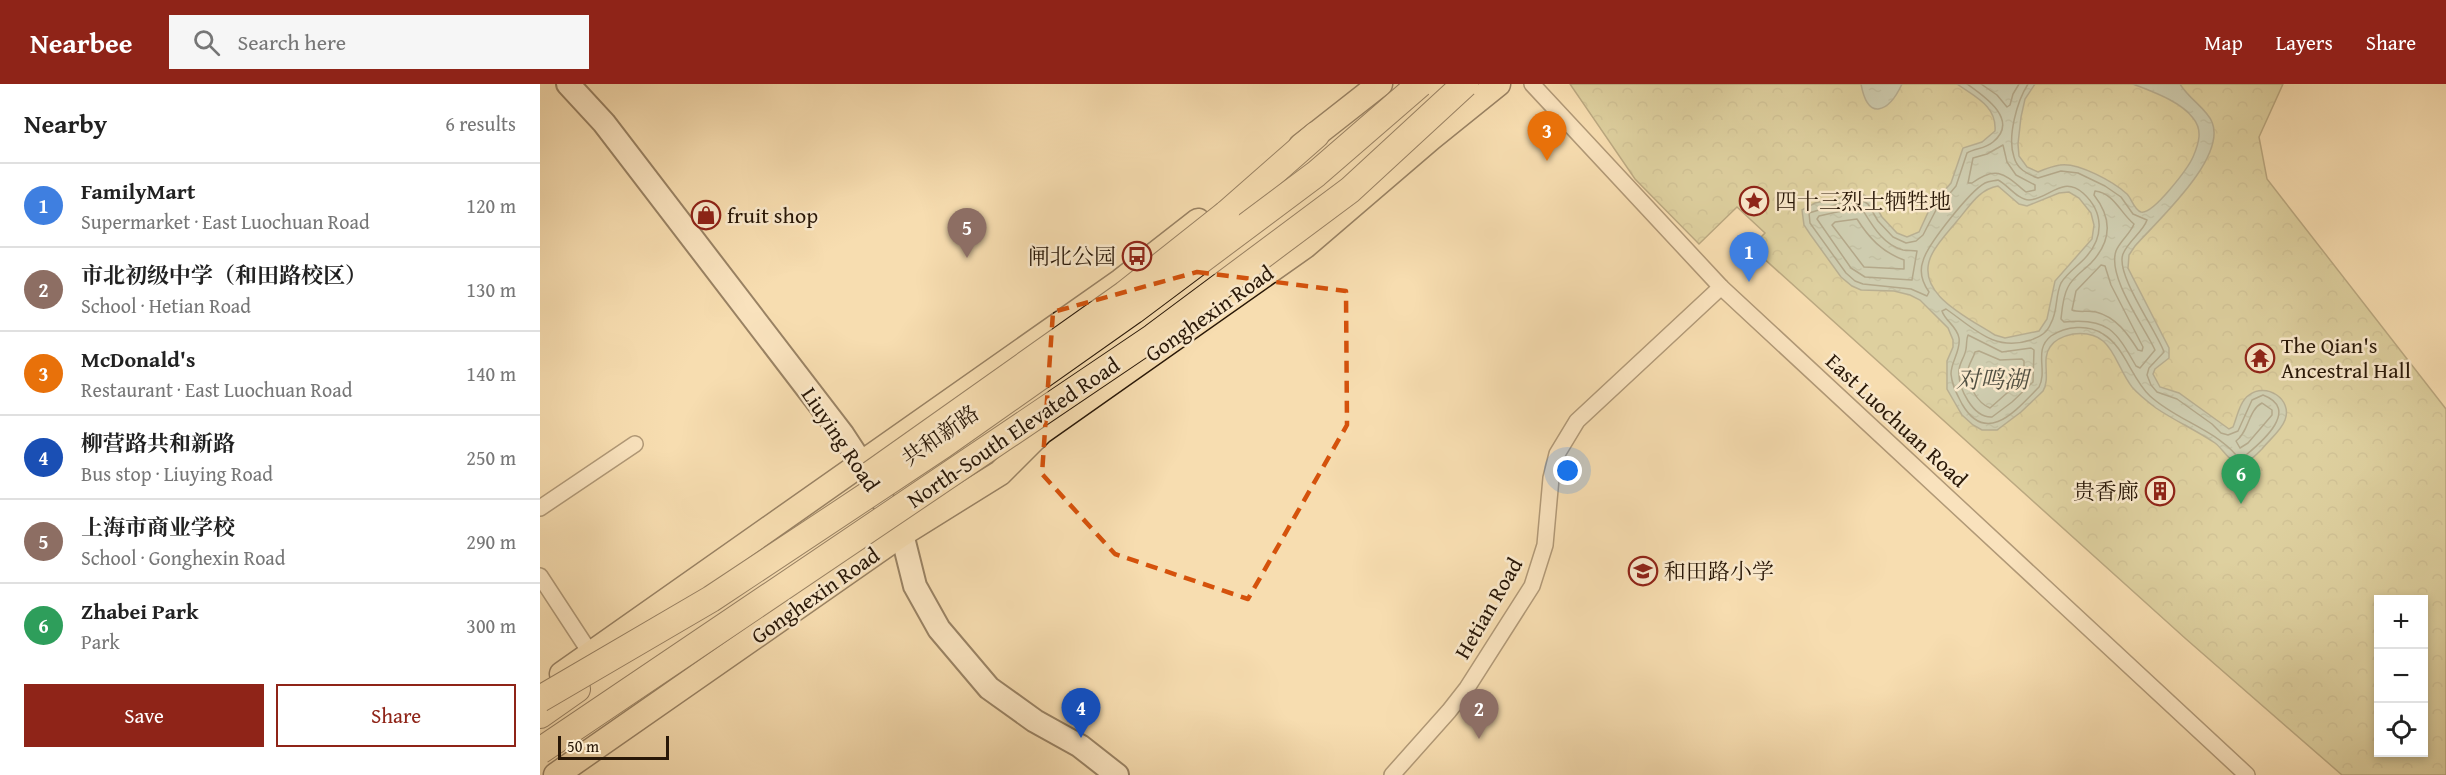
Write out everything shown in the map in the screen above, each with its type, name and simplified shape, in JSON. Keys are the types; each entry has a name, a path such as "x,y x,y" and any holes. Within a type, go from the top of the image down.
{"highway":[{"name":"North-South Elevated Road","path":"540,715 943,445 1133,311 1316,174 1420,84"},
{"name":"North-South Elevated Road","path":"540,752 1153,337 1350,189 1465,84"},
{"path":"783,551 834,504 888,461 1125,294 1226,214 1316,135"},
{"path":"540,699 711,599"}],"main road":[{"name":"Liuying Road","path":"568,84 604,123 843,435 898,529 915,586 939,629 989,688 1035,721 1080,746 1117,775"},
{"path":"1316,135 1380,84"},
{"name":"Gonghexin Road","path":"556,775 1006,451 1041,432 1305,246 1498,84"},
{"name":"共和新路","path":"540,704 867,473 922,449 1192,254 1269,193 1316,135"},
{"path":"540,689 867,473"},
{"path":"540,763 898,529"}],"street":[{"name":"East Luochuan Road","path":"1532,84 1721,287 2247,775"},
{"name":"Hetian Road","path":"1392,775 1467,688 1532,586 1545,545 1553,470 1557,453 1565,437 1577,421 1721,287"},
{"path":"540,508 635,444"},
{"path":"540,576 591,654"}],"highlighted area":[{"path":"1197,272 1346,291 1347,425 1248,599 1115,554 1042,474 1053,312"}],"green space":[{"path":"1570,84 2283,84 2259,137 2267,179 2446,409 2446,775 2342,775 2186,639 1751,247 1765,233 1737,207 1699,244 1635,179"}],"water":[{"path":"1861,84 1902,84 1891,101 1879,109 1869,104"},
{"name":"对鸣湖","path":"1957,84 2035,84 2025,99 2018,144 2019,156 2027,167 2038,172 2060,165 2086,170 2121,189 2141,212 2153,206 2170,190 2190,163 2198,142 2199,132 2188,112 2166,98 2133,84 2180,84 2210,117 2214,137 2200,170 2173,205 2135,246 2129,255 2128,268 2169,348 2169,358 2155,369 2153,374 2160,387 2179,393 2229,429 2233,427 2241,405 2249,395 2256,391 2270,392 2282,399 2286,412 2283,424 2252,459 2242,463 2235,462 2215,443 2156,408 2132,387 2104,342 2086,334 2069,335 2054,342 2047,352 2046,380 2043,391 1997,430 1982,430 1962,415 1947,389 1947,361 1953,347 1948,328 1920,300 1910,295 1894,291 1861,290 1841,277 1804,225 1802,210 1815,203 1864,195 1872,200 1882,217 1897,233 1907,237 1919,232 1931,206 1951,183 1963,148 1982,142 1995,131 1995,122 1989,109","holes":["1998,186 2019,204 2027,206 2059,193 2069,192 2079,198 2091,213 2094,225 2092,239 2055,281 2047,319 2039,331 2005,338 1995,335 1946,303 1930,281 1928,268 1932,254 1940,241 1985,191"]}],"place":[{"name":"McDonald's","path":"1547,161"},
{"name":"四十三烈士牺牲地","path":"1754,201"},
{"name":"fruit shop","path":"706,215"},
{"name":"闸北公园","path":"1137,256"},
{"name":"上海市商业学校","path":"967,258"},
{"name":"FamilyMart","path":"1749,282"},
{"name":"The Qian's Ancestral Hall","path":"2260,358"},
{"name":"贵香廊","path":"2160,491"},
{"name":"Zhabei Park","path":"2241,504"},
{"name":"和田路小学","path":"1643,571"},
{"name":"柳营路共和新路","path":"1081,738"},
{"name":"市北初级中学（和田路校区）","path":"1479,739"}]}
